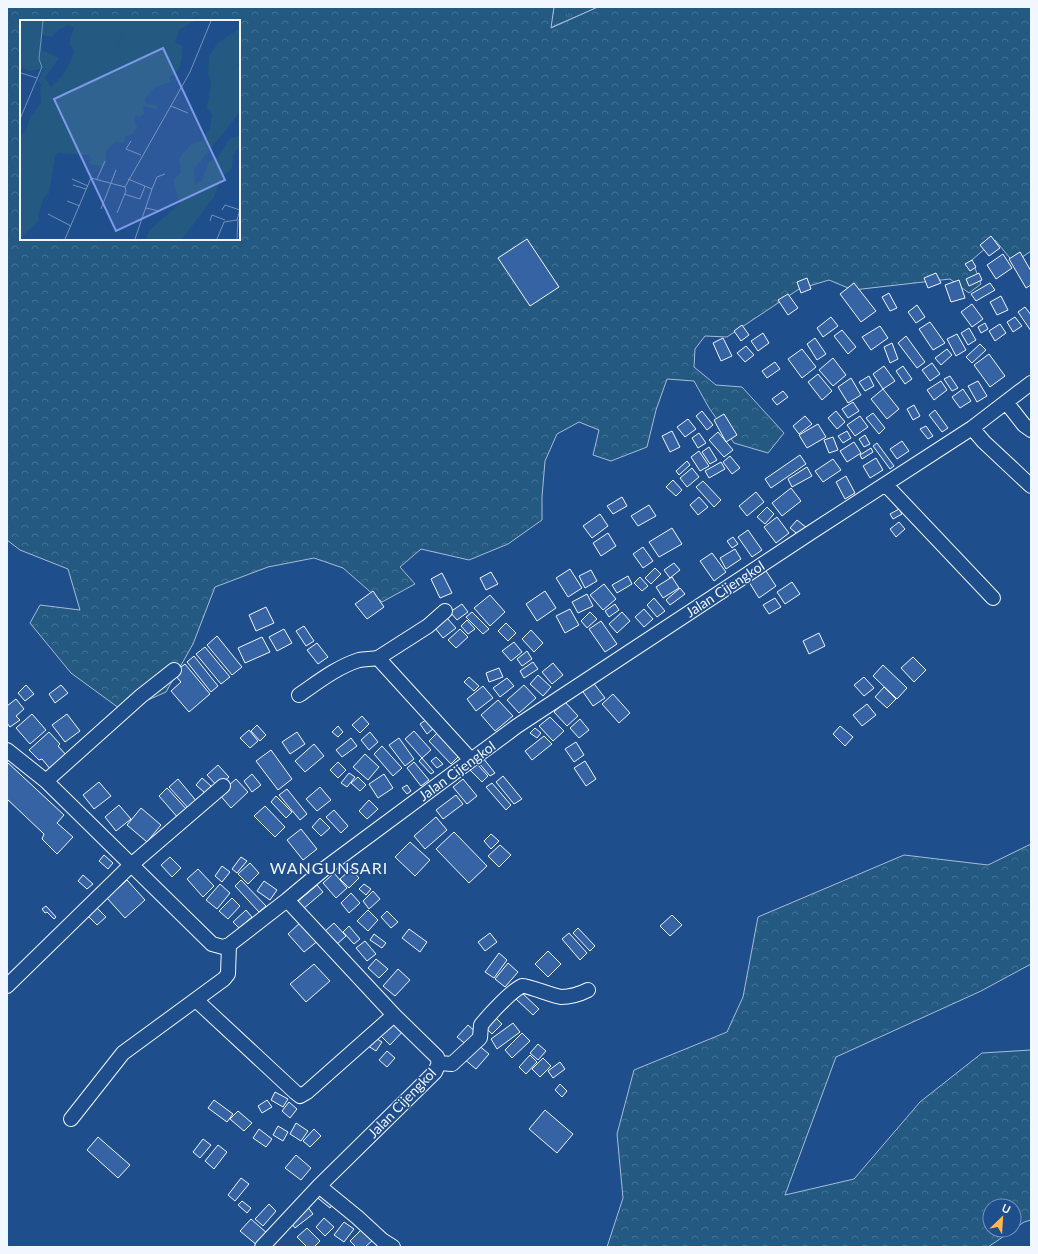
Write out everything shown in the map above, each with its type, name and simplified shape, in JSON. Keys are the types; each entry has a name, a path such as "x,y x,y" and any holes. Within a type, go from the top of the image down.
{"street":[{"name":"Jalan Cijengkol","path":"262,1247 319,1186 435,1072 439,1063 437,1057 394,1015 287,900 324,869 517,726 972,428 1031,383"},
{"path":"1006,402 1024,425 1031,430"},
{"path":"972,428 984,442 1031,486"},
{"path":"886,485 993,598"},
{"path":"299,695 325,676 343,666 360,660 378,658 428,626 445,611"},
{"path":"378,658 471,760"},
{"path":"46,781 141,696 174,670"},
{"path":"7,750 46,781 212,944 222,947 229,945 287,900"},
{"path":"7,986 131,865 223,786"},
{"path":"71,1119 123,1053 224,979 228,974 229,945"},
{"path":"439,1063 452,1064 480,1038 480,1028 483,1023 509,996 522,987 525,986 561,997 581,994 588,990"},
{"path":"196,1000 300,1096 307,1092 394,1015"},
{"path":"319,1186 382,1240 393,1247"}],"green space":[{"path":"7,7 554,7 551,28 598,7 1031,7 1031,251 1014,263 995,240 972,260 981,284 969,293 950,279 853,290 829,280 799,289 727,337 705,336 695,349 694,367 716,385 742,387 784,433 768,453 734,443 709,408 694,381 667,379 656,410 647,447 611,461 593,455 599,430 579,422 557,434 545,461 542,520 508,544 469,560 421,549 400,567 415,584 382,602 343,568 314,558 268,567 215,587 193,644 166,692 123,711 71,673 30,623 40,605 80,610 68,569 20,550 7,540"},
{"path":"554,7 598,7 550,28"},
{"path":"1031,844 1031,964 981,991 836,1057 785,1195 854,1179 920,1102 982,1053 1031,1050 1031,1220 1022,1223 1022,1198 982,1198 982,1238 1001,1238 988,1247 607,1247 623,1198 617,1134 634,1070 727,1032 743,997 758,917 904,855 988,865"}],"building":[{"path":"991,236 1000,248 989,256 980,245"},
{"path":"527,239 559,287 530,306 498,258"},
{"path":"1020,252 1031,271 1031,285 1026,288 1009,259"},
{"path":"1003,254 1012,268 996,279 987,265"},
{"path":"972,260 976,267 970,271 965,264"},
{"path":"936,273 941,283 928,288 924,278"},
{"path":"979,273 982,280 969,286 966,279"},
{"path":"807,278 811,289 801,293 797,282"},
{"path":"959,280 965,298 951,302 945,285"},
{"path":"854,283 876,311 861,322 840,294"},
{"path":"990,283 995,290 976,301 971,294"},
{"path":"889,293 897,308 890,311 882,297"},
{"path":"788,294 798,308 788,315 778,300"},
{"path":"1001,296 1008,310 997,315 990,302"},
{"path":"972,304 983,319 972,327 961,312"},
{"path":"917,305 925,317 916,323 908,312"},
{"path":"1025,307 1031,315 1031,331 1018,312"},
{"path":"831,317 838,326 823,337 817,328"},
{"path":"1015,317 1022,326 1013,332 1007,322"},
{"path":"930,322 945,343 933,350 919,329"},
{"path":"985,323 988,329 981,333 978,327"},
{"path":"1000,324 1006,333 995,341 989,331"},
{"path":"742,325 749,335 741,341 734,331"},
{"path":"880,326 888,338 871,350 862,337"},
{"path":"969,328 976,340 968,345 961,333"},
{"path":"842,330 856,347 848,354 834,336"},
{"path":"763,333 769,343 758,351 751,341"},
{"path":"957,334 966,350 956,356 947,339"},
{"path":"906,336 925,362 917,368 898,343"},
{"path":"723,338 732,356 721,361 713,343"},
{"path":"815,338 826,354 817,360 807,344"},
{"path":"892,343 898,359 890,363 884,347"},
{"path":"980,344 986,350 972,363 966,357"},
{"path":"746,346 754,355 745,362 737,353"},
{"path":"802,349 816,367 802,378 788,359"},
{"path":"947,349 952,355 941,365 935,358"},
{"path":"989,354 1005,376 990,387 974,365"},
{"path":"833,358 846,375 833,386 819,370"},
{"path":"775,362 780,369 767,378 762,371"},
{"path":"932,363 940,374 930,381 922,370"},
{"path":"884,366 895,381 883,389 873,374"},
{"path":"903,366 912,379 905,384 896,371"},
{"path":"818,374 832,391 822,400 808,382"},
{"path":"869,376 874,386 865,391 859,382"},
{"path":"950,376 958,388 952,391 944,379"},
{"path":"851,378 861,395 848,403 838,387"},
{"path":"941,381 947,390 934,400 927,390"},
{"path":"978,381 987,396 977,402 968,386"},
{"path":"883,389 899,409 887,419 871,399"},
{"path":"963,389 971,401 960,408 952,397"},
{"path":"783,391 788,397 777,405 772,399"},
{"path":"853,402 859,411 848,418 842,409"},
{"path":"914,405 920,416 913,420 907,409"},
{"path":"935,410 948,428 942,432 929,415"},
{"path":"702,411 713,425 707,430 696,416"},
{"path":"836,411 845,422 837,429 828,418"},
{"path":"873,413 885,428 879,434 866,418"},
{"path":"724,414 737,435 726,442 714,420"},
{"path":"805,416 812,424 799,434 793,426"},
{"path":"860,416 868,427 855,436 847,425"},
{"path":"688,419 696,429 685,437 677,427"},
{"path":"818,424 826,437 807,448 799,435"},
{"path":"926,426 933,436 928,439 920,429"},
{"path":"672,431 680,447 670,452 662,436"},
{"path":"847,431 851,438 843,443 838,436"},
{"path":"718,432 733,450 724,457 709,440"},
{"path":"699,433 706,443 698,448 692,438"},
{"path":"865,435 870,444 864,447 859,439"},
{"path":"833,437 838,450 829,453 824,440"},
{"path":"902,441 909,451 897,459 890,449"},
{"path":"854,442 861,453 847,462 840,451"},
{"path":"877,443 894,466 890,469 873,446"},
{"path":"709,447 717,460 710,464 702,452"},
{"path":"871,448 873,452 862,459 860,455"},
{"path":"699,451 709,466 700,471 691,457"},
{"path":"800,455 806,464 771,488 765,479"},
{"path":"730,456 740,468 732,474 723,462"},
{"path":"876,458 883,470 870,478 863,466"},
{"path":"833,459 841,470 823,482 815,471"},
{"path":"687,461 690,465 679,475 676,471"},
{"path":"721,462 725,469 709,478 705,471"},
{"path":"807,467 812,476 792,487 788,479"},
{"path":"692,468 699,477 687,487 680,478"},
{"path":"846,476 855,493 845,499 836,482"},
{"path":"673,480 682,490 676,496 666,487"},
{"path":"703,481 721,500 714,507 696,487"},
{"path":"791,488 801,501 782,516 772,503"},
{"path":"756,492 764,502 747,516 739,506"},
{"path":"622,497 627,506 613,514 607,506"},
{"path":"699,497 708,507 698,515 690,505"},
{"path":"649,505 656,516 638,526 631,516"},
{"path":"767,507 774,514 765,524 757,517"},
{"path":"899,509 902,514 893,519 890,514"},
{"path":"600,514 608,526 592,538 583,526"},
{"path":"777,517 789,533 776,543 764,527"},
{"path":"797,520 807,528 800,536 790,528"},
{"path":"899,522 905,529 896,537 890,529"},
{"path":"672,528 682,544 659,557 649,542"},
{"path":"748,530 762,550 752,557 738,537"},
{"path":"608,533 616,546 601,556 593,543"},
{"path":"733,537 738,544 732,548 727,541"},
{"path":"643,547 653,561 643,568 633,554"},
{"path":"735,549 741,559 726,569 720,558"},
{"path":"712,553 726,572 714,581 700,561"},
{"path":"674,563 680,570 670,578 664,570"},
{"path":"655,568 661,574 651,584 645,578"},
{"path":"570,569 582,588 568,597 556,578"},
{"path":"591,570 597,581 585,588 579,576"},
{"path":"766,571 776,586 759,598 749,582"},
{"path":"491,572 498,584 486,590 480,578"},
{"path":"442,573 452,593 440,598 431,579"},
{"path":"628,576 632,584 617,593 612,585"},
{"path":"640,577 648,586 642,591 634,583"},
{"path":"672,577 679,588 663,598 656,587"},
{"path":"792,582 800,594 785,604 777,592"},
{"path":"604,584 616,599 603,610 590,595"},
{"path":"680,588 685,594 670,605 666,600"},
{"path":"373,591 384,607 367,619 355,604"},
{"path":"545,591 556,608 537,621 526,604"},
{"path":"587,594 593,606 578,613 572,602"},
{"path":"490,595 505,612 490,626 474,608"},
{"path":"654,598 665,611 657,617 647,605"},
{"path":"775,598 781,607 769,614 763,605"},
{"path":"462,604 468,612 457,620 450,612"},
{"path":"615,604 619,610 609,617 605,611"},
{"path":"266,607 274,623 256,631 249,615"},
{"path":"570,609 579,625 565,633 556,616"},
{"path":"644,609 653,619 644,627 635,617"},
{"path":"472,612 489,629 483,634 466,617"},
{"path":"590,612 597,619 587,628 581,621"},
{"path":"622,612 630,621 617,633 609,624"},
{"path":"447,618 456,628 443,638 435,628"},
{"path":"467,620 475,629 468,634 461,626"},
{"path":"601,621 617,644 605,652 589,629"},
{"path":"506,623 516,633 508,641 498,631"},
{"path":"304,626 314,641 306,646 296,631"},
{"path":"284,629 292,643 277,651 269,637"},
{"path":"460,629 468,637 456,648 448,640"},
{"path":"531,630 543,643 534,652 522,639"},
{"path":"819,633 825,646 809,654 803,641"},
{"path":"217,636 242,667 232,675 207,645"},
{"path":"262,637 270,652 245,663 238,648"},
{"path":"514,642 522,652 511,661 502,651"},
{"path":"317,643 328,657 318,664 307,650"},
{"path":"205,647 230,677 221,684 196,654"},
{"path":"527,651 532,659 522,666 517,659"},
{"path":"194,656 218,686 211,692 187,662"},
{"path":"913,657 926,670 914,682 901,668"},
{"path":"533,662 538,669 524,678 520,671"},
{"path":"553,663 563,675 552,684 542,672"},
{"path":"185,664 210,694 189,712 171,691 181,682 173,673"},
{"path":"883,665 907,688 897,699 873,676"},
{"path":"499,668 503,677 489,682 486,673"},
{"path":"538,675 551,687 543,696 530,684"},
{"path":"469,677 479,686 474,691 464,682"},
{"path":"864,677 874,688 864,696 854,685"},
{"path":"507,678 514,686 500,697 493,688"},
{"path":"592,681 605,698 593,706 581,689"},
{"path":"26,685 34,694 25,701 18,693"},
{"path":"61,685 68,693 55,703 49,694"},
{"path":"524,685 536,698 519,713 507,700"},
{"path":"483,686 493,698 476,711 467,699"},
{"path":"884,687 896,699 887,708 875,697"},
{"path":"613,694 630,713 619,723 602,704"},
{"path":"16,699 24,709 16,716 20,720 10,727 7,723 7,706"},
{"path":"498,700 513,716 495,731 481,715"},
{"path":"565,702 578,716 567,726 554,712"},
{"path":"867,704 876,715 862,726 853,715"},
{"path":"32,714 46,730 30,744 16,728"},
{"path":"67,714 80,731 65,742 52,725"},
{"path":"362,716 369,724 360,733 352,725"},
{"path":"550,717 564,731 553,741 539,726"},
{"path":"427,719 434,728 427,734 420,724"},
{"path":"580,719 589,730 579,738 570,728"},
{"path":"257,725 266,735 260,741 251,731"},
{"path":"338,726 343,732 338,737 332,732"},
{"path":"840,726 853,737 845,746 833,734"},
{"path":"535,728 541,733 537,738 530,733"},
{"path":"249,730 258,741 250,748 240,738"},
{"path":"414,731 431,750 422,758 405,739"},
{"path":"49,732 60,744 58,746 67,756 51,770 42,759 39,760 29,750"},
{"path":"297,732 305,744 290,754 282,742"},
{"path":"370,732 378,742 369,750 361,740"},
{"path":"437,733 459,756 451,764 429,741"},
{"path":"544,736 552,744 532,760 525,751"},
{"path":"351,738 357,746 342,757 336,750"},
{"path":"399,738 414,759 405,766 389,745"},
{"path":"576,742 584,755 574,762 565,749"},
{"path":"314,744 324,756 305,772 295,761"},
{"path":"382,746 402,768 393,776 374,754"},
{"path":"271,750 292,779 278,790 256,761"},
{"path":"365,754 379,767 368,780 353,767"},
{"path":"436,757 443,764 437,768 431,761"},
{"path":"422,758 434,772 431,774 419,761"},
{"path":"483,758 495,773 490,776 478,762"},
{"path":"585,761 596,779 586,786 574,768"},
{"path":"7,762 64,815 57,823 73,837 57,854 42,839 44,834 7,799"},
{"path":"338,762 346,770 338,778 330,770"},
{"path":"414,762 429,780 421,786 407,768"},
{"path":"477,764 488,776 482,782 470,770"},
{"path":"218,765 229,777 218,787 207,775"},
{"path":"349,773 355,777 347,787 341,783"},
{"path":"252,774 261,785 252,792 244,781"},
{"path":"384,774 393,788 378,798 369,784"},
{"path":"503,776 522,799 514,804 496,782"},
{"path":"358,777 366,785 360,791 351,783"},
{"path":"202,778 211,786 205,793 196,785"},
{"path":"178,779 198,803 190,810 169,787"},
{"path":"236,779 248,792 231,808 219,794"},
{"path":"463,779 477,796 467,804 453,787"},
{"path":"99,782 111,796 94,809 83,795"},
{"path":"492,783 511,805 506,810 486,787"},
{"path":"407,785 411,791 407,794 402,788"},
{"path":"320,787 331,800 317,811 306,799"},
{"path":"167,788 188,811 179,819 159,796"},
{"path":"287,789 307,814 300,820 279,795"},
{"path":"456,795 463,804 443,819 436,810"},
{"path":"276,796 292,812 286,818 271,802"},
{"path":"369,800 378,809 367,819 359,811"},
{"path":"119,805 131,819 116,831 105,817"},
{"path":"265,806 285,827 275,837 254,816"},
{"path":"141,808 161,825 147,842 127,825"},
{"path":"334,810 348,826 341,833 326,817"},
{"path":"436,817 447,830 425,849 414,836"},
{"path":"320,818 330,828 321,836 312,827"},
{"path":"301,829 317,849 303,860 287,840"},
{"path":"454,832 487,866 469,883 436,849"},
{"path":"491,834 499,841 491,849 484,841"},
{"path":"410,842 430,860 415,876 395,857"},
{"path":"500,845 511,855 499,867 488,856"},
{"path":"104,855 113,863 108,869 99,861"},
{"path":"170,857 181,868 172,877 161,865"},
{"path":"241,857 247,861 237,873 232,869"},
{"path":"250,863 259,873 248,884 238,874"},
{"path":"222,866 230,872 222,882 215,876"},
{"path":"198,869 214,886 203,897 187,879"},
{"path":"351,869 359,878 349,888 340,879"},
{"path":"334,873 347,888 336,898 323,883"},
{"path":"83,875 93,884 87,889 78,881"},
{"path":"127,880 145,900 125,918 107,898"},
{"path":"241,880 266,906 259,912 235,886"},
{"path":"264,881 277,890 270,900 257,891"},
{"path":"220,884 230,893 217,909 206,900"},
{"path":"364,884 371,889 366,895 359,889"},
{"path":"317,885 323,892 303,909 297,902"},
{"path":"373,891 380,899 369,909 363,901"},
{"path":"351,893 360,903 349,913 341,903"},
{"path":"232,898 240,906 228,919 219,911"},
{"path":"46,906 56,917 54,919 42,909"},
{"path":"97,908 106,917 97,925 88,916"},
{"path":"246,910 252,917 239,928 233,922"},
{"path":"368,910 378,920 368,931 357,921"},
{"path":"387,911 398,922 391,928 381,917"},
{"path":"672,915 682,925 670,936 660,926"},
{"path":"302,921 319,940 304,952 288,934"},
{"path":"334,923 346,936 336,945 324,932"},
{"path":"349,926 360,939 354,944 343,932"},
{"path":"578,928 595,946 590,951 573,933"},
{"path":"409,929 427,942 420,952 402,938"},
{"path":"490,933 497,942 485,951 478,942"},
{"path":"569,933 587,953 580,960 562,939"},
{"path":"374,934 386,943 382,948 370,940"},
{"path":"365,941 376,954 367,961 356,948"},
{"path":"548,951 561,964 548,977 535,964"},
{"path":"499,953 507,960 494,978 485,972"},
{"path":"376,959 388,969 379,978 368,968"},
{"path":"508,963 518,972 505,987 495,979"},
{"path":"314,964 330,981 306,1002 290,984"},
{"path":"398,969 410,980 395,996 383,986"},
{"path":"522,993 539,1009 533,1015 516,999"},
{"path":"394,1016 406,1028 390,1045 378,1033"},
{"path":"495,1017 502,1024 492,1034 485,1027"},
{"path":"513,1023 520,1032 497,1049 491,1039"},
{"path":"468,1025 478,1034 468,1046 457,1037"},
{"path":"522,1033 530,1041 512,1058 505,1050"},
{"path":"371,1035 382,1042 376,1051 365,1044"},
{"path":"477,1044 489,1054 476,1069 464,1059"},
{"path":"538,1044 546,1051 538,1060 530,1053"},
{"path":"387,1051 395,1058 387,1067 379,1060"},
{"path":"530,1055 537,1062 526,1074 519,1067"},
{"path":"543,1058 551,1066 540,1077 532,1069"},
{"path":"560,1062 565,1069 553,1078 548,1071"},
{"path":"560,1084 567,1091 562,1097 555,1090"},
{"path":"275,1092 288,1099 283,1107 271,1100"},
{"path":"214,1100 233,1114 227,1122 208,1108"},
{"path":"267,1100 272,1107 262,1113 258,1106"},
{"path":"289,1102 297,1109 290,1118 282,1111"},
{"path":"545,1110 573,1134 557,1153 529,1129"},
{"path":"238,1111 252,1123 244,1131 230,1119"},
{"path":"296,1123 308,1131 301,1141 290,1134"},
{"path":"278,1126 288,1132 283,1141 273,1135"},
{"path":"259,1129 272,1139 266,1147 253,1138"},
{"path":"314,1129 321,1136 310,1147 303,1141"},
{"path":"98,1137 130,1165 118,1178 87,1150"},
{"path":"203,1139 211,1145 200,1158 193,1152"},
{"path":"218,1145 227,1152 214,1169 205,1161"},
{"path":"296,1155 311,1168 301,1180 285,1168"},
{"path":"241,1178 249,1184 235,1201 228,1195"},
{"path":"319,1189 335,1201 330,1208 314,1195"},
{"path":"242,1201 251,1208 247,1213 238,1205"},
{"path":"269,1204 276,1211 263,1226 255,1219"},
{"path":"307,1206 313,1214 295,1228 289,1220"},
{"path":"324,1218 334,1227 325,1236 316,1227"},
{"path":"251,1219 268,1234 258,1246 240,1231"},
{"path":"344,1222 354,1229 344,1242 334,1235"},
{"path":"307,1228 320,1241 314,1247 307,1247 297,1237"},
{"path":"362,1229 373,1240 365,1247 356,1247 350,1241"}],"district":[{"name":"WANGUNSARI","path":"329,868"}]}
